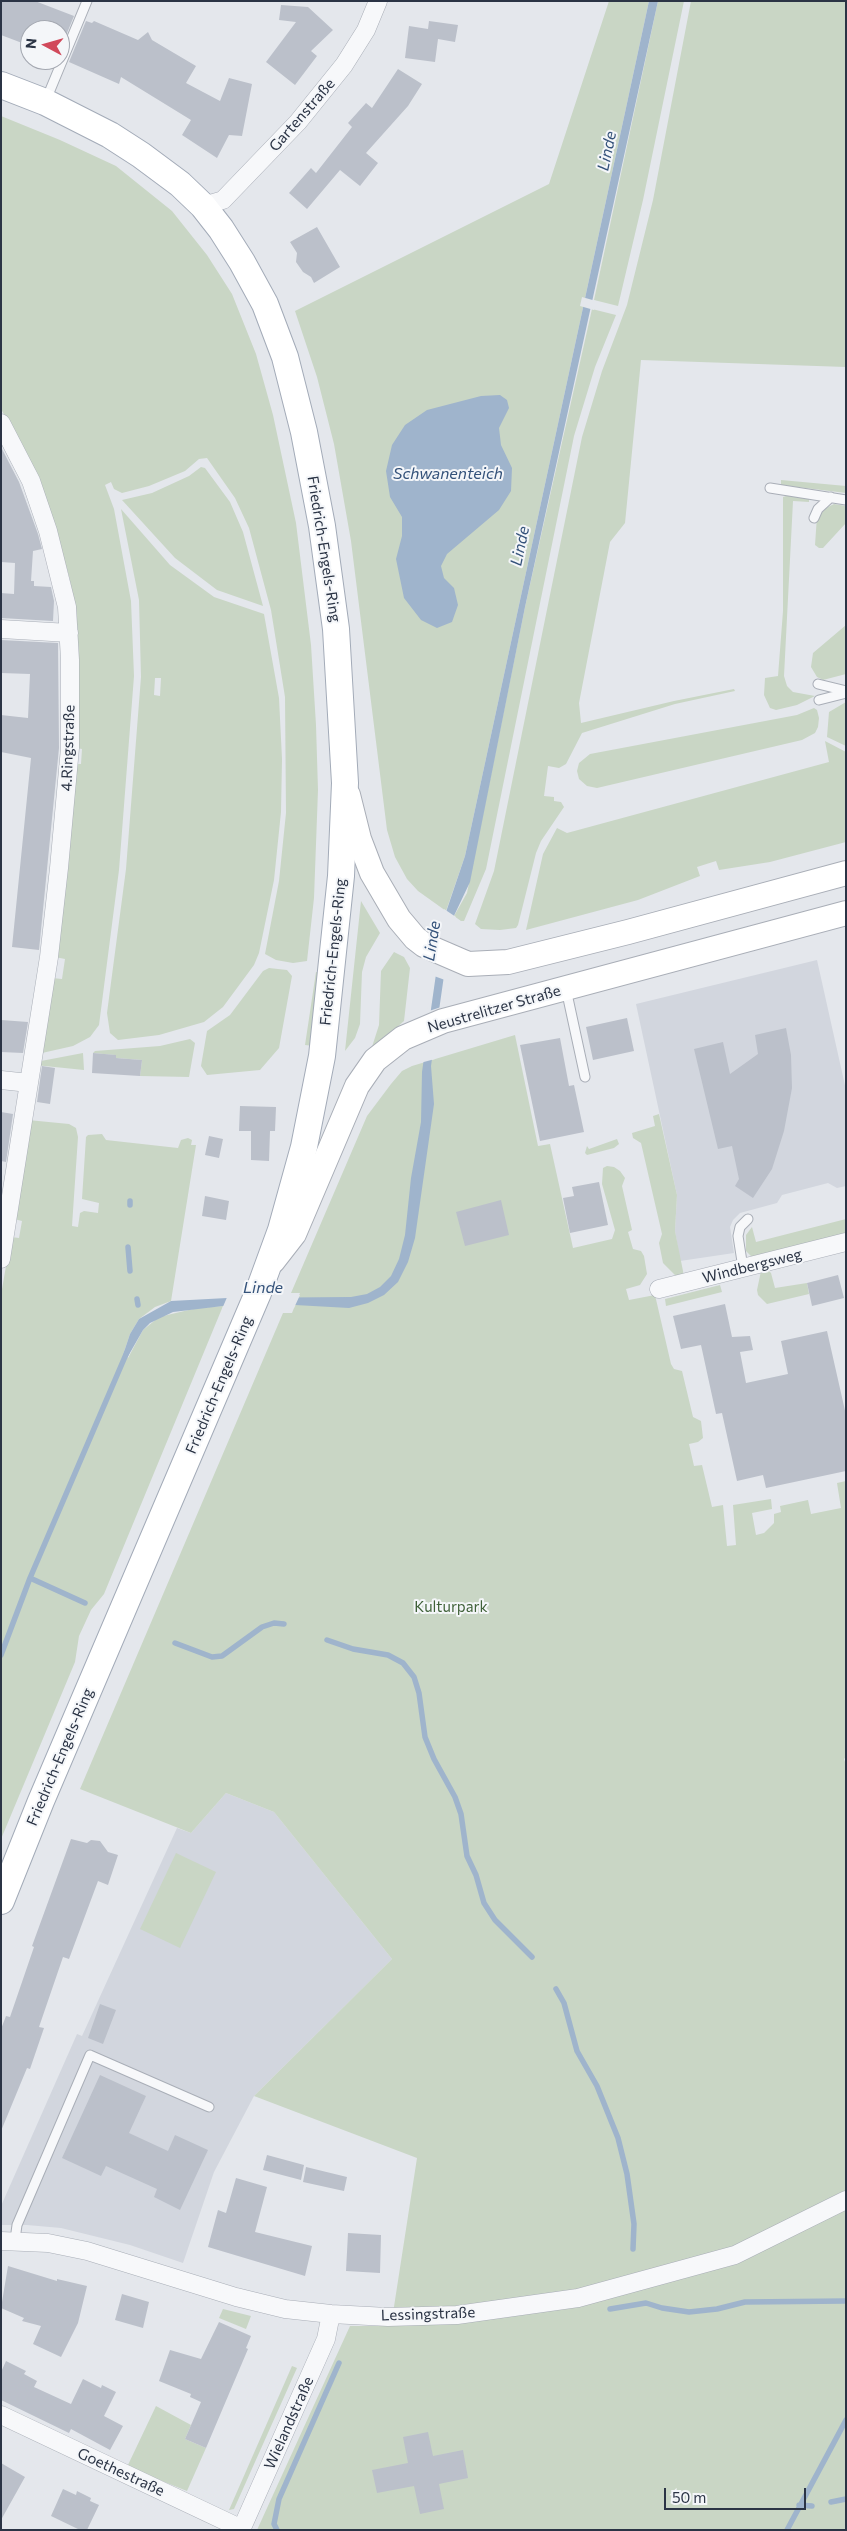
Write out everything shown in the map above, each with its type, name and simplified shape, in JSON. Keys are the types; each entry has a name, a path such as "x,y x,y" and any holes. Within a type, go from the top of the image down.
{"main road":[{"name":"Friedrich-Engels-Ring","path":"1,85 45,102 110,135 142,155 180,184 213,203 265,304 285,357 304,432 322,526 336,629 345,784 342,876 319,1074 304,1147 269,1266 41,1801 1,1902"},
{"path":"345,784 359,839 387,901 414,938 454,960 477,964 508,962 628,932 846,873"},
{"name":"Neustrelitzer Straße","path":"269,1266 294,1234 347,1107 365,1072 389,1048 419,1030 443,1021 846,914"}],"street":[{"name":"Gartenstraße","path":"213,203 298,122 344,65 366,30 378,1"},
{"name":"4.Ringstraße","path":"1,423 31,481 48,531 61,578 69,633 69,763 49,957 1,1259"},
{"path":"1,629 69,633"},
{"path":"1,1080 30,1083"},
{"name":"Windbergsweg","path":"658,1289 846,1242"},
{"name":"Lessingstraße","path":"8,2240 48,2243 87,2251 268,2306 331,2314 411,2317 457,2315 578,2298 735,2255 846,2200"},
{"name":"Wielandstraße","path":"241,2529 326,2339 331,2314"},
{"name":"Goethestraße","path":"1,2415 241,2529"}],"lane":[{"path":"45,102 87,1"},
{"path":"770,488 846,500"},
{"path":"814,518 818,509 831,497"},
{"path":"818,684 846,692"},
{"path":"820,700 846,692"},
{"path":"566,988 585,1077"},
{"path":"743,1268 738,1236 740,1227 748,1219"},
{"path":"8,2240 90,2055 209,2107"}],"shaded area":[{"path":"817,960 846,1090 846,1186 837,1188 828,1183 782,1195 777,1203 740,1213 733,1220 730,1227 734,1253 680,1261 675,1231 677,1195 636,1004"},
{"path":"226,1793 274,1812 392,1959 254,2096 214,2172 183,2263 130,2245 61,2228 1,2225 1,2206 77,2034 82,2036 177,1828 191,1833"}],"green space":[{"path":"609,1 649,1 465,856 446,911 418,891 407,879 395,857 387,830 351,541 334,444 317,377 295,311 549,184"},
{"path":"658,1 684,1 643,200 618,306 594,300"},
{"path":"691,1 846,1 846,367 641,360 625,523 610,542 579,703 581,723 674,701 734,689 735,691 675,704 582,733 566,764 559,768 548,766 544,796 554,797 554,801 561,802 564,807 541,841 536,853 518,925 516,928 500,930 481,929 475,924 494,871 582,437 602,371 627,305 653,200"},
{"path":"1,116 60,140 116,166 172,211 207,255 232,294 256,354 273,415 296,523 311,645 316,725 318,790 314,898 307,961 293,963 276,960 265,954 279,881 286,813 285,697 271,610 249,528 235,498 207,458 199,459 185,471 149,486 122,493 114,489 111,482 105,485 114,509 131,601 134,676 119,870 99,1025 90,1037 73,1046 42,1053 52,978 62,979 65,959 55,957 74,764 81,764 82,749 76,748 78,634 69,576 55,529 22,447 1,409"},
{"path":"592,309 616,315 595,367 574,436 486,869 464,921 461,921 454,916 467,893 525,607"},
{"path":"201,467 205,468 230,502 243,532 263,606 217,590 175,558 122,500 152,493 189,476"},
{"path":"781,480 846,486 846,493 781,485"},
{"path":"789,495 809,498 809,502 793,501 784,676 787,686 793,692 815,696 797,705 776,710 770,708 764,695 765,678 778,676 783,611 783,497"},
{"path":"834,504 846,506 846,523 823,548 819,548 815,545 817,516 820,511"},
{"path":"121,509 170,565 214,597 264,614 279,698 282,759 281,812 274,880 259,953 254,965 223,1007 204,1022 159,1035 118,1040 110,1033 107,1013 126,869 141,677 139,600","holes":["155,678 161,678 160,696 154,695"]},
{"path":"846,625 846,674 823,680 817,677 811,667 813,653"},
{"path":"846,702 846,746 827,737 829,712"},
{"path":"814,708 817,710 819,718 818,727 815,733 802,740 597,788 587,786 579,779 577,771 579,763 590,754 797,715"},
{"path":"825,741 846,752 846,842 770,862 719,870 716,861 697,867 700,876 638,900 526,930 543,854 557,828 567,833 829,762"},
{"path":"361,901 380,933 366,957 362,972 360,1024 355,1038 345,1051"},
{"path":"394,952 404,957 410,968 404,1021 371,1050 379,1025 381,971"},
{"path":"269,968 287,970 292,976 279,1048 260,1070 207,1075 201,1066 207,1031 230,1015 263,971"},
{"path":"316,972 322,973 314,1046 305,1045"},
{"name":"Kulturpark","path":"515,1035 538,1146 550,1144 573,1248 612,1239 615,1230 602,1184 603,1168 607,1166 614,1167 625,1178 622,1186 632,1230 628,1232 633,1249 641,1251 644,1256 647,1274 640,1285 626,1289 629,1300 655,1295 671,1364 674,1369 682,1371 693,1417 701,1421 703,1438 698,1442 689,1444 694,1466 702,1465 712,1507 723,1505 727,1546 736,1545 733,1505 771,1499 772,1509 752,1513 756,1535 764,1533 774,1523 774,1514 781,1512 780,1506 808,1500 811,1514 841,1508 837,1483 846,1481 846,1757 844,1759 846,1765 846,2530 257,2530 350,2326 391,2326 417,2158 254,2096 392,1959 274,1812 226,1793 191,1833 80,1789 283,1313 292,1313 300,1293 291,1293 367,1116 402,1071 412,1066"},
{"path":"190,1039 195,1043 189,1077 140,1076 142,1060 116,1058 115,1055 93,1053 95,1051 160,1046"},
{"path":"83,1053 84,1070 35,1065 41,1061"},
{"path":"659,1114 677,1195 675,1231 684,1276 677,1277 663,1263 659,1243 662,1234 641,1143 633,1138 632,1133 655,1126 653,1116"},
{"path":"28,1120 69,1124 76,1128 78,1137 72,1226 78,1227 80,1213 84,1211 98,1213 99,1203 82,1199 86,1137 88,1135 102,1134 106,1140 178,1148 181,1140 188,1138 192,1140 191,1145 196,1145 171,1301 155,1307 139,1319 130,1334 123,1355 128,1358 143,1330 159,1317 197,1308 223,1306 104,1594 91,1610 79,1636 75,1662 1,1839 1,1295 11,1237 19,1238 22,1221 14,1219"},
{"path":"617,1139 619,1144 614,1148 587,1155 585,1153 587,1146 589,1149"},
{"path":"846,1219 846,1234 752,1257 746,1251 746,1235 752,1227 756,1242"},
{"path":"768,1270 771,1273 775,1288 807,1283 809,1294 767,1304 758,1295 757,1290 761,1271"},
{"path":"720,1285 722,1292 666,1306 665,1299"},
{"path":"176,1853 216,1872 180,1948 140,1929"},
{"path":"223,2309 251,2316 246,2329 219,2318"},
{"path":"292,2366 297,2368 234,2509 229,2510"},
{"path":"156,2406 191,2425 185,2439 206,2448 187,2491 127,2467"}],"water":[{"path":"649,1 658,1 525,607 470,882 452,920 431,1066 434,1104 415,1238 408,1262 398,1282 384,1295 368,1303 349,1308 295,1305 223,1306 173,1312 150,1323 143,1330 127,1358 125,1358 123,1355 130,1334 139,1319 171,1301 227,1298 351,1297 367,1294 380,1287 391,1276 399,1259 405,1235 411,1178 421,1122 422,1072 444,918 465,856"},
{"name":"Schwanenteich","path":"500,395 507,400 509,408 499,428 501,445 512,468 511,491 499,510 447,554 441,566 444,578 454,588 458,605 452,622 437,628 421,620 404,598 396,559 402,536 402,517 390,497 386,471 392,445 405,425 427,410 481,396"}],"pier":[{"path":"582,297 596,301 594,310 580,306"},
{"path":"444,909 456,917 435,1059 420,1063 431,982","holes":["434,976 445,980 441,1007 429,1011"]},
{"path":"228,1295 300,1295 294,1308 222,1309"}],"building":[{"path":"1,1 35,1 74,16 70,26 70,20 20,20 20,42 1,35"},
{"path":"281,5 308,7 333,30 311,51 317,56 295,85 266,62 296,22 279,20"},
{"path":"86,21 92,23 94,21 138,40 148,32 152,40 196,66 186,83 220,101 229,78 252,84 242,136 229,135 217,158 182,135 191,120 121,77 119,84 70,62"},
{"path":"429,21 458,25 455,42 438,39 435,62 405,58 409,26 428,29"},
{"path":"398,69 422,84 408,106 366,153 378,163 360,186 340,170 307,209 289,193 311,168 316,173 352,127 348,123 366,103 372,108"},
{"path":"317,227 340,267 314,283 311,277 303,272 296,262 297,253 290,242"},
{"path":"1,447 19,482 38,534 42,549 33,551 31,581 34,581 34,586 51,587 54,601 53,621 1,618 1,593 14,594 15,563 1,562"},
{"path":"1,640 58,643 59,748 39,950 12,947 31,758 1,752 1,715 28,718 30,674 1,673"},
{"path":"627,1018 634,1051 593,1060 586,1027"},
{"path":"1,1020 28,1022 23,1053 1,1052"},
{"path":"786,1028 791,1055 792,1088 784,1131 772,1169 753,1198 735,1186 739,1179 732,1146 718,1149 694,1049 723,1042 730,1074 758,1054 755,1035"},
{"path":"560,1038 569,1086 574,1085 584,1132 540,1141 520,1045"},
{"path":"93,1053 116,1055 116,1058 142,1060 140,1076 92,1073"},
{"path":"42,1066 55,1068 50,1104 37,1102"},
{"path":"240,1106 276,1107 275,1131 270,1131 269,1161 251,1160 251,1131 239,1131"},
{"path":"1,1112 13,1114 6,1162 1,1161"},
{"path":"209,1136 223,1139 219,1158 205,1155"},
{"path":"599,1182 608,1225 570,1233 563,1198 574,1196 572,1187"},
{"path":"205,1196 229,1201 226,1220 202,1216"},
{"path":"501,1200 509,1235 465,1246 456,1212"},
{"path":"838,1275 844,1298 812,1306 807,1283"},
{"path":"725,1304 732,1337 750,1336 753,1350 740,1352 746,1383 788,1374 781,1341 827,1331 846,1415 846,1471 766,1488 763,1475 737,1481 722,1413 716,1414 701,1345 681,1349 673,1316"},
{"path":"71,1839 87,1843 91,1840 100,1841 108,1852 118,1855 108,1885 98,1881 69,1959 63,1957 39,2027 44,2028 30,2069 27,2068 1,2131 1,2029 6,2016 10,2017 34,1947 32,1946"},
{"path":"100,2004 116,2010 103,2044 88,2038"},
{"path":"100,2075 146,2096 129,2133 168,2151 175,2135 208,2150 180,2210 154,2197 157,2189 106,2166 101,2176 62,2158"},
{"path":"267,2155 304,2165 301,2180 263,2170"},
{"path":"306,2167 347,2177 344,2191 303,2182"},
{"path":"236,2178 267,2187 255,2232 312,2246 305,2276 208,2247 218,2210 226,2213"},
{"path":"348,2233 381,2235 380,2273 346,2271"},
{"path":"8,2266 57,2281 57,2279 87,2286 78,2323 61,2357 33,2344 41,2326 22,2321 24,2318 1,2308"},
{"path":"122,2294 149,2302 143,2328 115,2320"},
{"path":"219,2322 251,2336 246,2348 248,2349 206,2448 185,2439 201,2402 190,2397 191,2394 159,2381 170,2350 201,2359"},
{"path":"6,2361 26,2371 24,2374 37,2381 34,2387 71,2404 83,2379 101,2388 102,2385 116,2392 104,2416 123,2426 110,2450 71,2429 69,2433 1,2400 1,2372"},
{"path":"428,2432 433,2456 463,2450 468,2478 439,2484 444,2509 420,2514 414,2486 377,2493 372,2470 408,2463 403,2437"},
{"path":"1,2463 25,2477 1,2520"},
{"path":"63,2489 76,2495 77,2491 91,2498 90,2501 99,2505 87,2530 80,2530 51,2516"}],"waterway":[{"path":"128,1247 130,1271"},
{"path":"137,1299 138,1305"},
{"name":"Linde","path":"1,1655 30,1578 127,1352"},
{"path":"30,1578 85,1603"},
{"path":"175,1643 212,1657 222,1656 262,1627 274,1623 284,1624"},
{"path":"327,1640 353,1649 388,1655 403,1663 414,1677 419,1693 425,1737 434,1759 455,1797 461,1814 467,1856 476,1875 484,1903 495,1920 532,1957"},
{"path":"556,1989 564,2003 577,2051 597,2086 618,2138 627,2174 634,2224 633,2249"},
{"path":"610,2309 646,2303 662,2308 689,2312 717,2309 745,2302 846,2301"},
{"path":"277,2530 274,2524 279,2499 339,2363"},
{"path":"787,2530 846,2420"},
{"path":"831,2502 846,2499"},
{"path":"799,2505 812,2506"}]}
